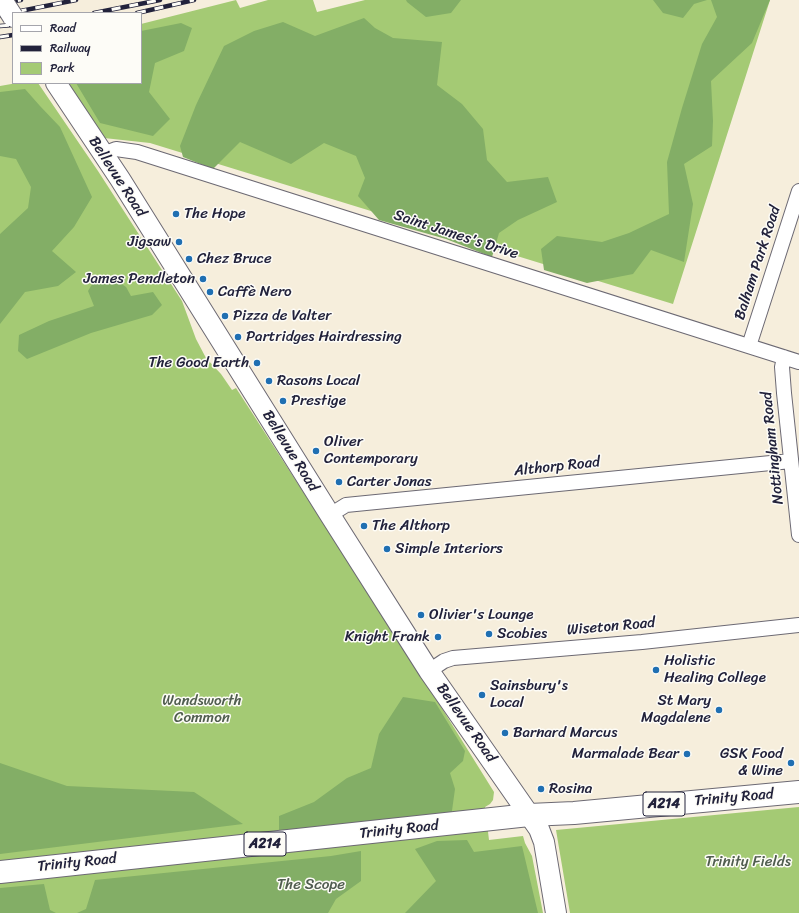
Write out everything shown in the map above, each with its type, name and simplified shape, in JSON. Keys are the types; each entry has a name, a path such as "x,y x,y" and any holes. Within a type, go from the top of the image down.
{"highway":[{"name":"Trinity Road","path":"0,872 530,815 574,813 799,792"}],"main road":[{"path":"2,0 12,15"},
{"name":"Bellevue Road","path":"57,84 120,179 330,515 430,671 541,832 556,913"}],"street":[{"name":"Saint James's Drive","path":"103,154 116,149 137,152 799,362"},
{"name":"Balham Park Road","path":"750,346 799,191"},
{"name":"Nottingham Road","path":"784,357 782,367 799,535"},
{"name":"Althorp Road","path":"330,515 346,505 791,461"},
{"name":"Wiseton Road","path":"430,671 444,661 453,658 642,642 799,626"}],"green space":[{"path":"236,0 240,8 268,0 313,0 317,12 365,0 770,0 673,304 150,143 104,138 68,84 142,84 142,24"},
{"path":"406,0 461,0 451,13 426,17"},
{"path":"653,0 707,0 694,4 683,18 663,13"},
{"path":"711,0 770,0 752,43 711,81 713,121 712,146 684,164 693,204 684,262 651,250 633,274 587,283 544,270 541,249 557,236 602,242 629,233 669,214 667,162 702,44 717,17"},
{"path":"364,18 375,28 393,38 442,42 437,85 462,104 483,129 487,160 507,182 548,177 557,202 518,220 499,233 492,257 446,239 379,220 358,196 365,178 356,156 324,143 291,164 240,142 213,169 183,157 180,146 196,105 224,46 254,31 283,22 315,36"},
{"path":"181,23 192,28 184,51 155,63 149,92 170,119 153,136 100,123 77,84 142,84 142,31"},
{"name":"Wandsworth Common","path":"12,84 39,84 98,171 182,301 196,339 206,358 221,374 232,390 236,388 415,665 494,792 493,800 485,807 489,840 523,836 532,856 543,913 0,913 0,86"},
{"path":"25,89 60,127 92,197 74,227 52,251 76,272 58,286 25,292 0,324 0,234 28,208 31,187 16,159 0,156 0,92"},
{"path":"97,276 110,276 126,287 131,296 153,292 162,305 152,315 91,333 27,359 18,351 19,335 49,321 94,306 88,291"},
{"path":"403,697 435,702 465,751 463,761 450,773 455,789 451,818 279,831 279,816 314,802 347,778 371,768 379,734"},
{"path":"0,763 67,786 194,792 243,824 0,854"},
{"name":"Trinity Fields","path":"799,807 799,913 570,913 556,830"},
{"path":"467,840 474,852 522,846 538,913 405,913 436,881 415,849 437,841"},
{"name":"The Scope","path":"361,851 361,881 336,899 328,913 77,913 86,909 95,880 331,856"},
{"path":"44,884 50,910 56,913 0,913 0,888"}],"railway":[{"path":"0,3 21,0"},
{"path":"15,12 76,0"},
{"path":"99,12 160,0"},
{"path":"141,12 194,0"},
{"path":"0,15 12,13"},
{"path":"0,26 12,25"},
{"path":"0,37 12,35"}],"place":[{"name":"The Hope","path":"176,214"},
{"name":"Jigsaw","path":"179,242"},
{"name":"Chez Bruce","path":"189,259"},
{"name":"James Pendleton","path":"203,279"},
{"name":"Caffè Nero","path":"210,292"},
{"name":"Pizza de Valter","path":"225,316"},
{"name":"Partridges Hairdressing","path":"238,337"},
{"name":"The Good Earth","path":"257,363"},
{"name":"Rasons Local","path":"269,381"},
{"name":"Prestige","path":"283,401"},
{"name":"Oliver Contemporary","path":"316,451"},
{"name":"Carter Jonas","path":"339,482"},
{"name":"The Althorp","path":"364,526"},
{"name":"Simple Interiors","path":"387,549"},
{"name":"Olivier's Lounge","path":"421,615"},
{"name":"Scobies","path":"489,634"},
{"name":"Knight Frank","path":"438,637"},
{"name":"Holistic Healing College","path":"656,670"},
{"name":"Sainsbury's Local","path":"482,695"},
{"name":"St Mary Magdalene","path":"719,710"},
{"name":"Barnard Marcus","path":"505,733"},
{"name":"Marmalade Bear","path":"687,754"},
{"name":"GSK Food & Wine","path":"791,763"},
{"name":"Rosina","path":"541,789"}]}
